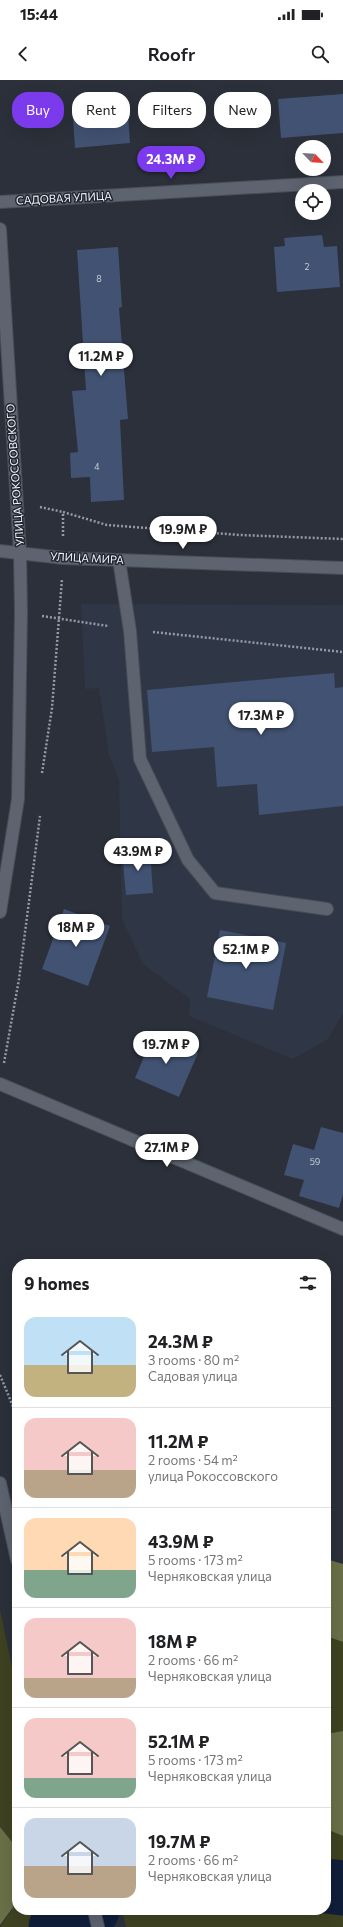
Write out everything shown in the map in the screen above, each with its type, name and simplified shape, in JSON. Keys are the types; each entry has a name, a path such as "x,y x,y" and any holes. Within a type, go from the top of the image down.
{"street":[{"name":"САДОВАЯ УЛИЦА","path":"0,202 343,182"},
{"name":"УЛИЦА РОКОССОВСКОГО","path":"0,229 20,553 21,612 18,799 0,912"},
{"name":"УЛИЦА МИРА","path":"0,551 63,558 343,568"},
{"path":"120,560 130,629 140,759 188,860 215,893 327,908"},
{"path":"0,1084 343,1229"},
{"path":"0,1483 12,1537"},
{"path":"95,1915 98,1927"}],"path":[{"path":"59,618 63,558 63,512 107,525 240,535 343,539"},
{"path":"21,612 130,629 343,652"},
{"path":"0,1375 12,1404"}],"shaded area":[{"path":"81,604 343,605 343,1013 328,1039 293,1059 189,1016 190,999 143,964 122,919 119,780 109,755 99,688 85,689"}],"green space":[{"path":"331,1560 343,1564 343,1642 331,1638"},
{"path":"0,1610 12,1667 12,1842 0,1827"},
{"path":"331,1638 343,1642 343,1731 331,1733"},
{"path":"343,1731 343,1836 331,1831 331,1733"},
{"path":"0,1827 12,1842 12,1909 0,1925"},
{"path":"331,1831 343,1836 343,1927 126,1927 123,1915 331,1915"},
{"path":"12,1909 12,1915 60,1915 61,1927 0,1927"}],"building":[{"path":"343,94 343,133 281,138 278,99"},
{"path":"74,128 129,128 130,143 75,148"},
{"path":"322,235 324,247 337,246 340,287 277,292 274,247 285,246 284,238"},
{"path":"118,247 122,307 119,308 128,419 120,420 124,500 91,502 90,477 71,478 70,453 78,452 72,391 86,390 77,250"},
{"path":"334,673 335,688 343,687 343,806 259,815 257,784 217,787 214,747 152,752 147,690"},
{"path":"150,849 153,893 126,895 122,851"},
{"path":"64,909 110,926 88,986 42,969"},
{"path":"220,930 286,943 273,1010 207,997"},
{"path":"154,1033 198,1053 179,1097 135,1078"},
{"path":"321,1127 343,1133 343,1194 339,1208 299,1196 304,1180 284,1175 293,1144 314,1150"}],"waterway":[{"path":"331,1887 343,1888"},
{"path":"56,1927 81,1915"}]}
